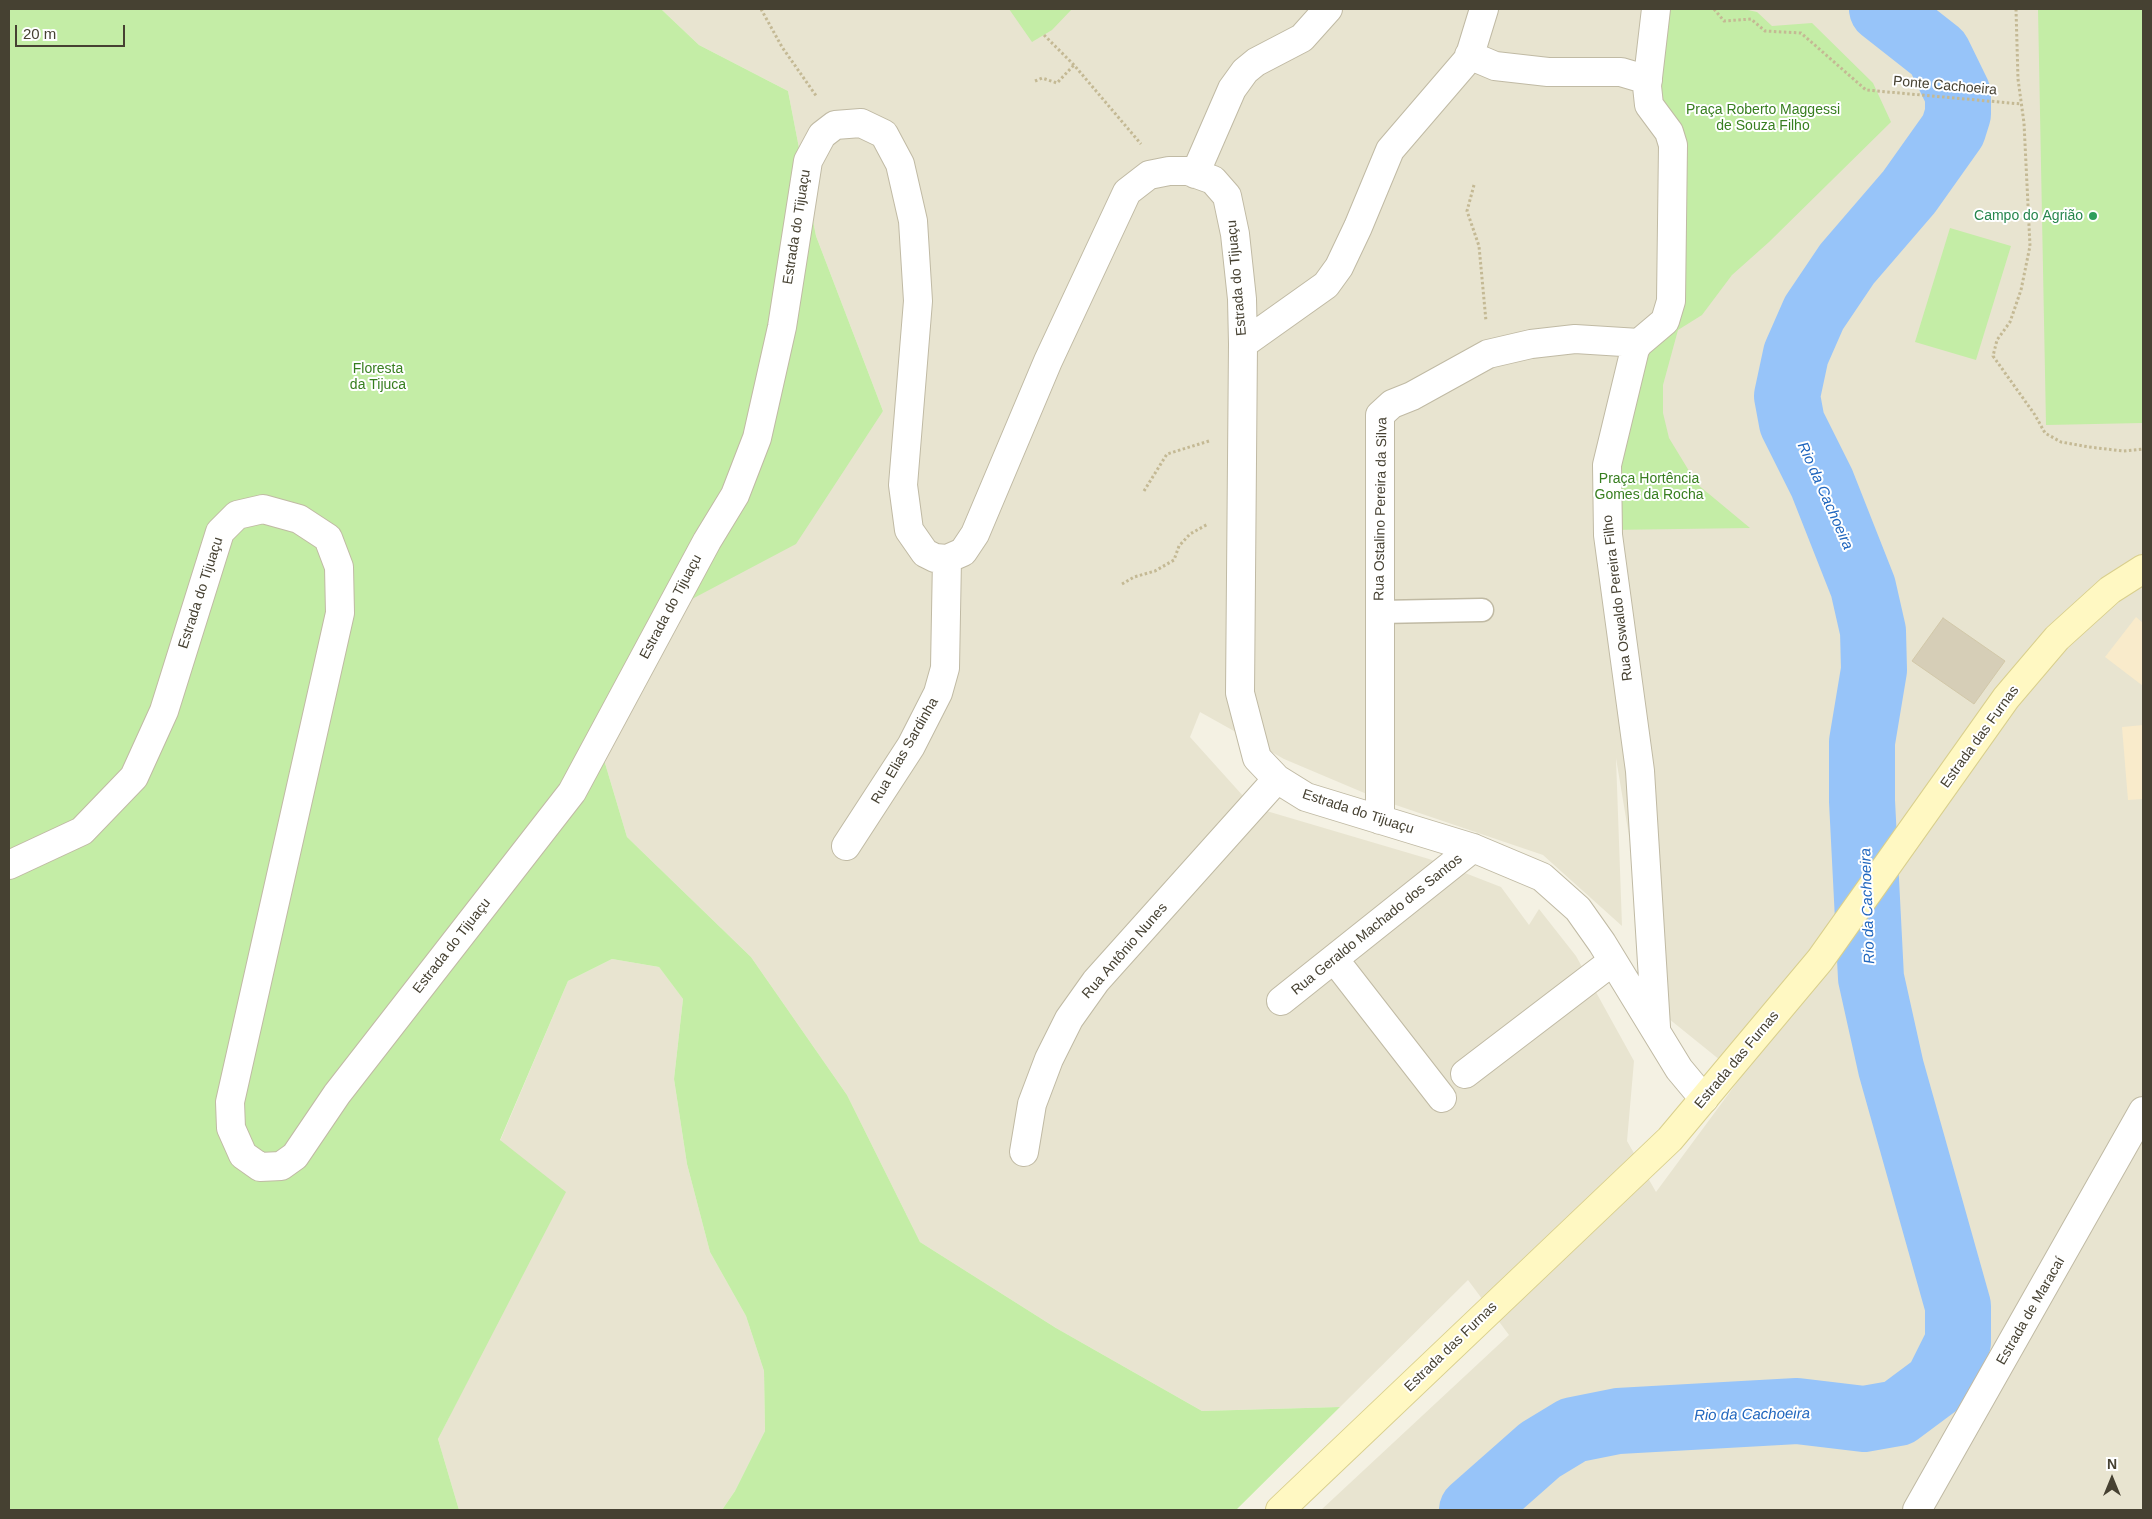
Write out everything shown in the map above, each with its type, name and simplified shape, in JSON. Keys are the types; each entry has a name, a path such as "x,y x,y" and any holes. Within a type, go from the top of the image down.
{"main road":[{"name":"Estrada das Furnas","path":"1286,1508 1670,1139 1820,960 2006,698 2057,638 2110,590 2143,569"}],"street":[{"path":"1195,174 1232,89 1245,71 1256,62 1302,38 1328,9"},
{"path":"1243,344 1326,285 1339,267 1390,150 1469,55 1484,9"},
{"path":"1639,342 1665,321 1671,301 1673,146 1669,132 1649,105 1648,80 1656,9"},
{"path":"1469,55 1495,66 1548,72 1621,72 1648,80"},
{"path":"835,125 861,123 884,134 900,164 913,221 918,301 903,485 909,530 925,553 935,558 947,559"},
{"name":"Estrada do Tijuaçu","path":"9,865 82,831 134,777 164,711 220,532 237,515 262,509 299,520 328,538 339,567 340,613 230,1102 232,1128 243,1154 260,1167 281,1166 295,1156 336,1094 572,792 707,541 735,495 762,420 782,327 808,161 822,135 835,125"},
{"name":"Estrada do Tijuaçu","path":"947,559 963,552 976,534 1048,361 1127,192 1149,175 1164,172 1188,170 1213,180 1227,196 1235,234 1243,344 1240,693 1257,758 1276,779 1306,797 1472,848 1503,859 1542,877 1578,909 1613,961 1679,1068 1704,1099"},
{"name":"Rua Ostalino Pereira da Silva","path":"1380,820 1380,414 1392,404 1412,396 1488,354 1531,344 1575,339 1639,342"},
{"name":"Rua Oswaldo Pereira Filho","path":"1639,342 1633,355 1607,465 1608,535 1640,771 1657,1031"},
{"name":"Rua Elias Sardinha","path":"846,846 911,746 938,693 945,668 947,559"},
{"name":"Rua Antônio Nunes","path":"1024,1152 1032,1104 1049,1059 1069,1019 1096,981 1276,779"},
{"name":"Rua Geraldo Machado dos Santos","path":"1281,1001 1472,848"},
{"path":"1334,959 1442,1098"},
{"path":"1465,1074 1613,961"},
{"name":"Estrada de Maracaí","path":"1918,1510 2143,1111"}],"lane":[{"path":"1380,612 1482,610"}],"path":[{"path":"761,9 782,47 835,125"},
{"name":"Ponte Cachoeira","path":"1714,9 1724,21 1751,19 1765,31 1801,33 1866,90 2021,104"},
{"path":"2016,9 2018,79 2030,246 2020,290 2010,322 1997,340 1993,356 2035,414 2045,434 2061,442 2089,448 2123,451 2143,449"},
{"path":"1044,35 1074,65 1164,172"},
{"path":"1035,82 1042,78 1057,83 1074,65"},
{"path":"1474,185 1468,211 1479,246 1488,354"},
{"path":"1144,491 1167,454 1243,430"},
{"path":"1122,584 1134,577 1154,571 1174,560 1179,546 1190,534 1212,522 1242,513"}],"shaded area":[{"path":"661,9 2143,9 2143,1510 1321,1510 1509,1335 1468,1280 1340,1407 1202,1411 1056,1328 920,1242 847,1095 751,957 627,837 599,743 659,616 883,411 816,236 788,91 699,45","holes":["1200,712 1284,759 1381,800 1543,855 1622,926 1616,758 1658,1010 1741,1077 1656,1192 1627,1141 1634,1061 1576,956 1539,909 1529,925 1501,887 1429,859 1253,807 1190,737"]},
{"path":"2136,617 2143,623 2143,686 2105,657"},
{"path":"2143,725 2143,799 2128,800 2122,727"},
{"path":"612,959 659,967 683,999 674,1079 687,1164 710,1252 746,1316 764,1371 765,1431 735,1491 722,1510 459,1510 438,1439 477,1362 500,1141 568,981"}],"green space":[{"name":"Floresta da Tijuca","path":"9,9 661,9 699,45 788,91 816,236 883,411 796,544 658,617 599,743 627,837 751,957 847,1095 920,1242 1056,1328 1202,1411 1340,1407 1236,1510 722,1510 735,1491 765,1431 764,1371 746,1316 710,1252 687,1164 674,1079 683,999 659,967 612,959 568,981 500,1140 566,1192 438,1439 459,1510 9,1510"},
{"path":"1009,9 1072,9 1052,30 1032,42"},
{"name":"Praça Roberto Maggessi de Souza Filho","path":"1656,9 1743,9 1757,12 1772,26 1812,23 1873,83 1891,122 1769,242 1732,275 1702,315 1678,330 1663,385 1663,413 1669,438 1697,484 1750,528 1608,530 1627,380 1665,321 1673,146 1656,116"},
{"name":"Campo do Agrião","path":"2038,9 2143,9 2143,423 2046,425"},
{"path":"1950,228 2011,246 1976,360 1915,342"}],"building":[{"path":"1943,618 2005,661 1974,704 1912,661"}],"waterway":[{"name":"Rio da Cachoeira","path":"1472,1510 1540,1450 1573,1430 1618,1421 1797,1411 1864,1419 1898,1413 1937,1384 1958,1342 1958,1306 1891,1068 1871,978 1862,801 1862,742 1874,670 1873,631 1863,587 1822,483 1792,423 1787,396 1796,354 1814,313 1847,264 1909,192 1953,130 1958,114 1958,94 1938,53 1882,9"}],"place":[{"name":"Campo do Agrião","path":"2093,216"}],"park label":[{"name":"Praça Hortência Gomes da Rocha","path":"1649,488"}]}
